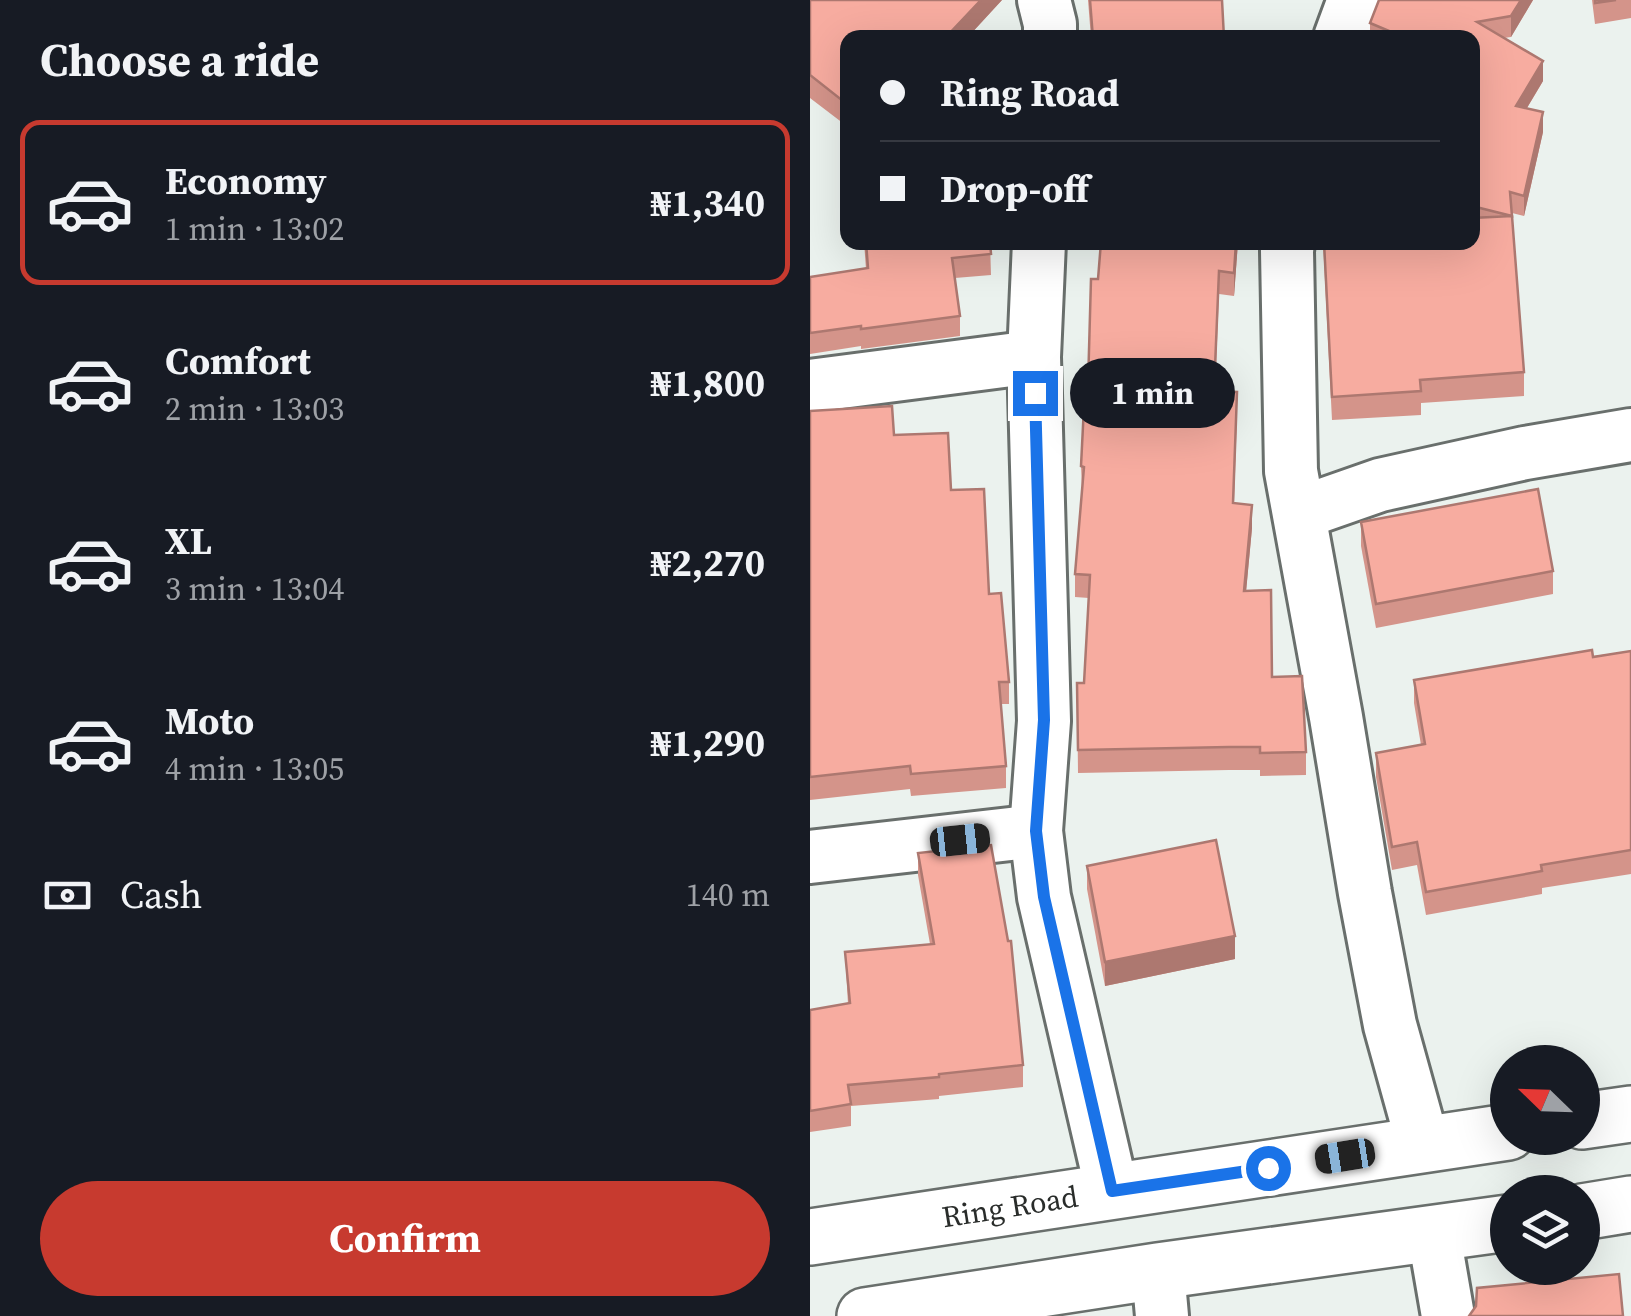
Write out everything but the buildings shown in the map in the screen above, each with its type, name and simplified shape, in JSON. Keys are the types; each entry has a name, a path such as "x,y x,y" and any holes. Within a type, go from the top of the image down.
{"main road":[{"path":"1600,1118 1631,1114"},
{"name":"Ring Road","path":"810,1237 1490,1135"},
{"path":"1600,1209 1631,1204"},
{"path":"865,1316 1160,1294 1490,1226"}],"street":[{"path":"1044,0 1050,30"},
{"path":"1343,30 1354,0"},
{"path":"1039,250 1034,357 1044,720 1036,831 1044,897 1112,1191"},
{"path":"1286,250 1291,471 1390,1025 1423,1144"},
{"path":"810,386 1034,357"},
{"path":"1300,513 1380,485 1525,453 1631,435"},
{"path":"810,857 1036,831"},
{"path":"1434,1235 1448,1316"}],"route":[{"path":"1035,393 1044,720 1036,831 1044,897 1112,1191 1268,1168"}]}
